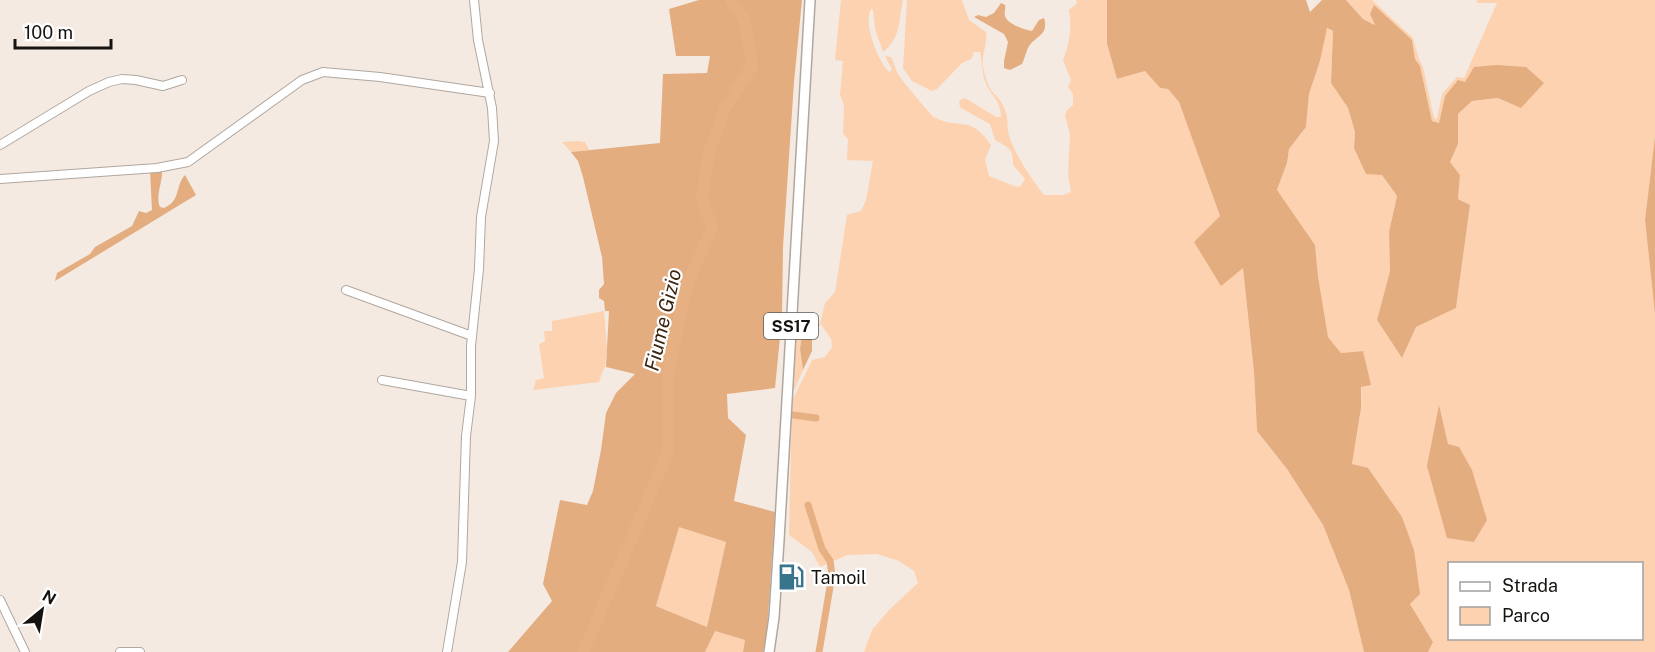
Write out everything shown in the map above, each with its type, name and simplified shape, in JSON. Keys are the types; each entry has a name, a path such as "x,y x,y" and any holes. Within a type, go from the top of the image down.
{"main road":[{"name":"SS17","path":"769,652 774,617 791,392 810,0"}],"street":[{"path":"447,652 462,562 466,435 471,396 472,336 479,269 481,217 494,141 490,93 478,40 474,0"},
{"path":"0,178 157,168 188,162 302,80 323,72 381,77 490,93"},
{"path":"0,145 89,91 109,82 129,79 163,86 182,80"},
{"path":"346,290 472,336"},
{"path":"382,380 471,396"},
{"path":"0,600 25,652"},
{"path":"120,652 140,652"}],"green space":[{"path":"841,0 903,0 896,35 883,52 871,9 869,16 870,33 885,67 889,72 892,70 885,56 891,57 900,77 934,117 950,123 970,126 983,135 991,145 985,160 989,176 1020,187 1025,179 1013,165 1009,149 995,140 990,124 961,108 959,104 960,100 965,98 996,117 1001,117 998,104 985,82 980,52 974,52 971,59 962,63 937,89 932,91 912,81 903,68 907,0 962,0 969,20 986,32 983,68 990,88 1001,102 1007,116 1008,130 1017,155 1044,195 1063,195 1071,192 1068,175 1070,134 1065,115 1073,105 1073,94 1068,87 1071,80 1063,60 1070,35 1069,10 1077,3 1076,0 1107,0 1107,44 1117,79 1145,71 1160,88 1168,89 1179,102 1220,216 1243,268 1254,372 1257,431 1287,469 1323,525 1349,590 1364,652 864,652 872,630 889,610 918,583 914,571 899,561 877,554 847,555 820,567 812,552 789,535 792,397 812,360 825,357 832,347 831,339 820,323 825,303 835,292 847,215 861,211 866,200 873,161 847,160 848,139 843,134 844,105 840,95 843,61 835,60"},
{"path":"1346,0 1372,0 1413,38 1423,67 1434,118 1437,119 1442,94 1457,77 1464,78 1497,3 1477,3 1477,0 1655,0 1655,136 1645,220 1655,314 1655,652 1428,652 1433,642 1410,604 1352,464 1361,408 1362,351 1341,353 1328,337 1315,245 1277,191 1287,163 1289,149 1306,127 1309,94 1320,61 1326,28 1333,31 1331,83 1348,108 1355,132 1354,148 1382,175 1397,196 1389,232 1390,271 1377,320 1402,358 1416,327 1456,308 1470,205 1458,199 1460,175 1450,162 1458,144 1458,114 1472,101 1498,98 1465,82 1445,96 1439,123 1432,121 1412,40 1363,19"},
{"path":"562,142 585,142 589,150 571,152"},
{"path":"604,311 607,347 605,368 599,382 533,390 536,380 544,378 539,344 545,341 544,331 552,331 552,321"},
{"path":"795,319 804,320 800,349 803,370 793,390"},
{"path":"679,526 726,542 707,627 656,606"},
{"path":"715,630 745,640 743,652 705,652"}],"shaded area":[{"path":"699,0 802,0 794,82 783,247 782,317 775,388 727,394 728,418 746,435 734,501 775,512 767,631 763,652 743,652 745,640 715,631 705,652 508,652 552,601 543,584 560,500 587,505 593,491 606,413 616,393 635,374 606,367 609,311 605,311 604,301 599,298 599,290 604,284 602,257 583,177 578,161 571,152 660,143 663,74 707,73 710,56 676,56 669,9","holes":["679,527 726,542 707,627 656,606"]},
{"path":"1107,0 1306,0 1310,12 1322,0 1346,0 1363,19 1375,25 1370,14 1374,5 1412,40 1432,121 1439,123 1445,96 1458,80 1465,82 1474,67 1497,65 1526,67 1544,83 1521,108 1498,98 1472,101 1458,114 1458,144 1450,162 1460,175 1458,199 1470,205 1456,308 1416,327 1402,358 1377,320 1390,271 1389,232 1397,196 1382,175 1366,174 1354,148 1355,132 1348,108 1331,83 1333,31 1327,28 1320,61 1309,94 1306,127 1289,149 1287,163 1277,190 1315,245 1328,337 1341,353 1363,351 1371,385 1361,387 1361,408 1352,464 1368,468 1402,517 1414,550 1420,594 1410,604 1433,642 1428,652 1364,652 1349,590 1323,525 1287,469 1257,431 1254,372 1243,268 1221,286 1194,242 1220,216 1179,102 1168,89 1160,88 1145,71 1117,79 1107,44"},
{"path":"1001,3 1005,5 1006,19 1017,26 1032,31 1039,20 1044,18 1045,24 1044,31 1029,46 1022,64 1010,70 1004,68 1008,42 1004,34 974,17 978,15 986,17 994,13"},
{"path":"1655,136 1655,314 1645,220"},
{"path":"162,170 158,198 160,207 164,208 173,201 185,175 196,195 55,281 57,273 90,254 95,247 132,226 139,211 146,213 152,210 150,171"},
{"path":"804,320 820,324 812,334 812,351 803,370 800,349"},
{"path":"1439,405 1448,444 1459,447 1472,470 1487,520 1474,542 1447,538 1427,466"}],"waterway":[{"name":"Fiume Gizio","path":"583,652 668,453 668,372 686,288 712,227 702,200 709,152 725,108 752,66 744,19 731,0"},
{"path":"793,415 816,418"},
{"path":"808,505 822,549 830,561 832,575 819,652"}],"place":[{"name":"Tamoil","path":"791,577"}]}
